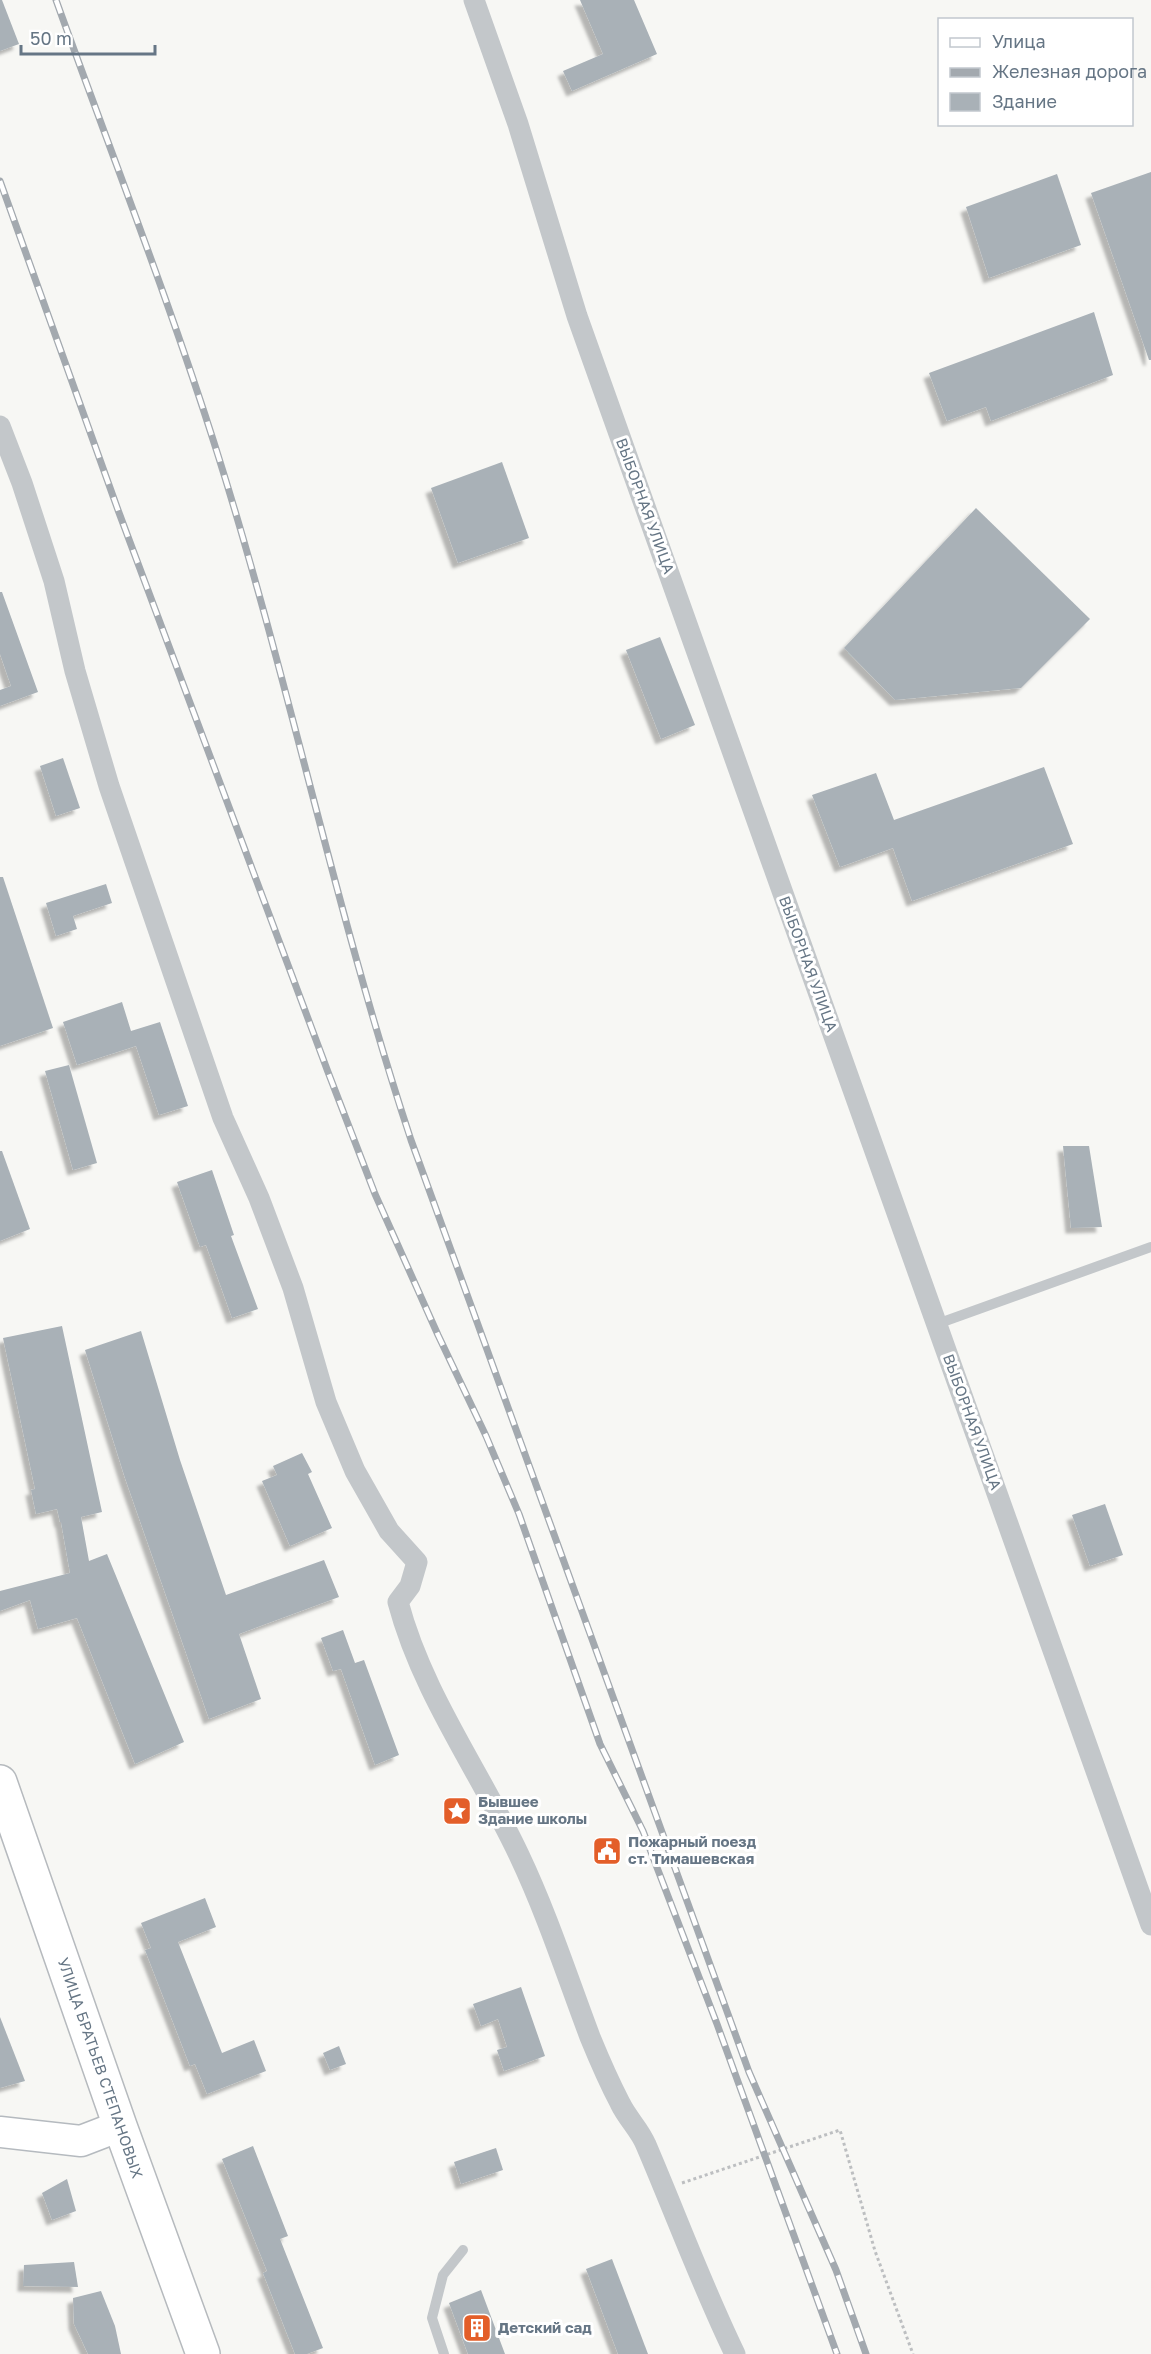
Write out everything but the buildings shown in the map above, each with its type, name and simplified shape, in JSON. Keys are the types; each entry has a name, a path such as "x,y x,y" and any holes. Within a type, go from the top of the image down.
{"main road":[{"name":"УЛИЦА БРАТЬЕВ СТЕПАНОВЫХ","path":"0,1782 120,2126 203,2354"},
{"path":"0,2132 81,2141 120,2126"}],"street":[{"name":"ВЫБОРНАЯ УЛИЦА","path":"474,0 518,124 577,316 1151,1925"},
{"path":"0,426 22,483 54,581 75,671 109,786 223,1118 259,1198 293,1288 326,1402 355,1471 383,1521 417,1562 410,1586 398,1602 406,1634 461,1748 495,1805 520,1857 555,1938 591,2038 620,2104 645,2143 714,2311 735,2354"}],"lane":[{"path":"937,1324 1151,1247"},
{"path":"444,2354 432,2318 444,2276 463,2250"}],"path":[{"path":"663,2189 840,2130 875,2251 913,2354"}],"railway":[{"path":"56,0 159,282 217,452 267,624 359,969 411,1140 749,2072 836,2270 866,2354"},
{"path":"0,181 118,510 328,1072 375,1194 486,1436 519,1514 600,1744 643,1831 717,2024 837,2354"}],"place":[{"name":"Бывшее Здание школы","path":"457,1811"},
{"name":"Пожарный поезд ст. Тимашевская","path":"607,1851"},
{"name":"Детский сад","path":"477,2328"}]}
